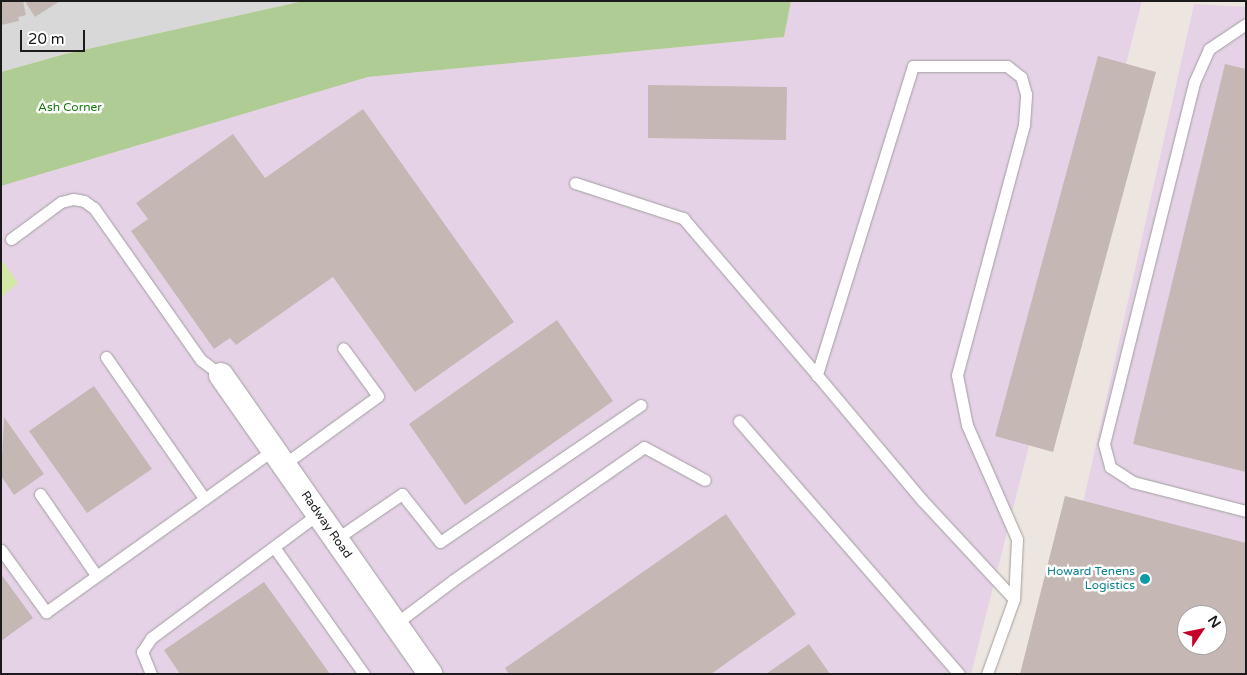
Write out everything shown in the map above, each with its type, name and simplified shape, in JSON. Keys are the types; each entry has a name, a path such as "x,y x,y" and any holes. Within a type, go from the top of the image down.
{"street":[{"name":"Radway Road","path":"222,375 430,674"}],"lane":[{"path":"1246,24 1210,49 1194,84 1104,444 1110,467 1133,482 1246,511"},
{"path":"817,375 913,66 1007,66 1021,77 1026,94 1024,124 956,375 967,426 1017,539 1014,599 987,674"},
{"path":"575,183 683,218 922,500 1014,599"},
{"path":"10,239 61,202 73,199 84,201 94,208 201,360 222,375"},
{"path":"1,550 46,612 204,498 278,458 378,396 343,348"},
{"path":"106,357 204,498"},
{"path":"336,539 402,494 440,542 641,405"},
{"path":"739,421 959,674"},
{"path":"395,624 452,580 644,447 705,480"},
{"path":"40,494 96,575"},
{"path":"151,674 142,652 151,638 318,514"},
{"path":"274,547 364,674"}],"shaded area":[{"path":"1,1 303,1 65,54 1,72"},
{"path":"791,1 1142,1 971,674 1,674 1,297 17,283 1,259 1,186 368,77 784,37"},
{"path":"1194,4 1246,7 1246,674 1045,674"}],"green space":[{"name":"Ash Corner","path":"303,1 791,1 784,37 368,77 1,186 1,72 65,54"},
{"path":"1,259 18,283 1,297"}],"building":[{"path":"1,1 23,1 26,15 18,17 19,21 1,25"},
{"path":"28,1 60,1 35,17 26,3"},
{"path":"1098,56 1156,72 1053,452 995,436"},
{"path":"1225,64 1246,69 1246,472 1133,444"},
{"path":"648,85 787,87 786,140 648,138"},
{"path":"363,109 514,322 415,392 333,277 236,345 230,338 214,349 131,231 148,219 136,203 233,134 265,178"},
{"path":"557,320 613,401 465,505 409,424"},
{"path":"94,386 152,469 87,513 29,431"},
{"path":"4,417 44,474 14,495 1,476"},
{"name":"Howard Tenens Logistics","path":"1065,496 1246,543 1246,674 1020,674"},
{"path":"726,514 796,614 711,674 509,674 505,668"},
{"path":"1,574 33,618 1,641"},
{"path":"264,582 330,674 180,674 164,650"},
{"path":"809,644 830,674 766,674"}],"place":[{"name":"Howard Tenens Logistics","path":"1145,579"}]}
